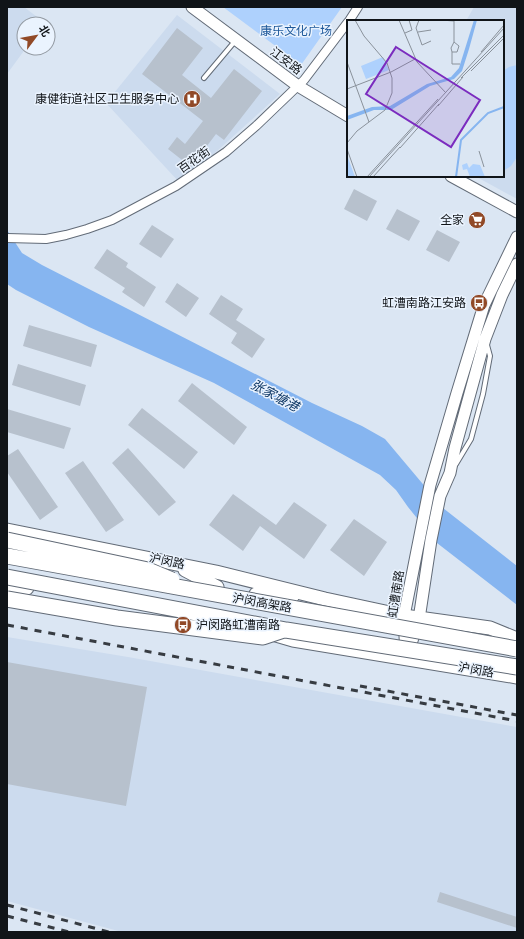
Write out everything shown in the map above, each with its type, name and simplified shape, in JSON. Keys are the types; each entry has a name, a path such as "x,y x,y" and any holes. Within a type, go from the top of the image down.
{"highway":[{"path":"7,540 148,570 195,590"},
{"name":"沪闵高架路","path":"7,556 517,649"},
{"name":"沪闵高架路","path":"7,577 286,630 517,667"},
{"path":"7,599 117,618 263,637 286,630"}],"main road":[{"name":"江安路","path":"192,7 298,86 347,115"},
{"path":"453,177 517,212"},
{"name":"虹漕南路","path":"406,658 408,644 404,620 430,486 484,305 517,237"},
{"name":"虹漕南路","path":"408,644 419,623 431,540 440,496 450,473 463,417 485,339 502,295 517,264"},
{"name":"沪闵路","path":"7,530 216,572 404,620"},
{"name":"沪闵路","path":"7,551 404,620 517,643"},
{"path":"171,562 217,587"},
{"name":"沪闵路","path":"7,585 246,627 292,640 517,677"},
{"name":"沪闵路","path":"256,594 325,599"},
{"name":"沪闵路","path":"419,623 490,628 517,638"},
{"name":"沪闵路","path":"246,627 294,628 408,644 517,667"}],"street":[{"name":"百花街","path":"349,20 358,7"},
{"name":"百花街","path":"7,238 46,239 87,229 112,220 166,192 226,152 256,126 298,86 347,23"}],"lane":[{"path":"204,78 236,40"}],"shaded area":[{"path":"7,7 24,7 36,16 16,16 16,56 20,56 7,74"},
{"path":"474,7 517,7 517,199 477,177 504,177 504,20 467,20"},
{"name":"康健街道社区卫生服务中心","path":"177,15 280,94 186,179 179,182 106,103"},
{"path":"7,637 128,657 517,727 517,932 122,932 7,901"}],"green space":[{"name":"康乐文化广场","path":"223,7 342,7 301,65"},
{"path":"517,65 517,157 511,166 504,170 504,70"}],"water":[{"name":"张家塘港","path":"7,230 22,253 42,265 385,439 443,508 517,566 517,605 437,543 396,490 380,475 214,383 89,327 7,284"}],"building":[{"path":"177,28 203,48 182,75 211,98 234,69 262,91 224,140 216,134 191,167 168,149 177,137 185,144 203,121 142,74"},
{"path":"354,189 377,201 367,221 344,209"},
{"path":"397,209 420,221 409,241 386,229"},
{"path":"152,225 174,239 161,258 139,244"},
{"path":"437,230 460,242 449,262 426,250"},
{"path":"107,249 128,263 126,267 156,287 144,307 122,292 125,288 94,268"},
{"path":"177,283 199,298 186,317 165,302"},
{"path":"221,295 243,309 236,320 265,339 252,358 231,343 237,333 209,314"},
{"path":"29,325 97,345 91,367 23,346"},
{"path":"18,364 86,385 80,406 12,385"},
{"path":"192,383 247,427 234,445 178,401"},
{"path":"142,408 198,452 184,469 128,425"},
{"path":"7,409 71,428 64,449 7,432"},
{"path":"128,448 176,502 159,516 112,463"},
{"path":"18,449 58,507 40,520 7,472 7,456"},
{"path":"83,461 124,520 106,532 65,473"},
{"path":"233,494 276,525 294,502 327,525 304,559 260,526 243,551 209,525"},
{"path":"354,519 387,542 364,576 330,550"},
{"path":"7,662 147,687 126,806 7,784"},
{"path":"440,892 517,917 517,928 437,902"}],"railway":[{"path":"7,625 517,721"},
{"path":"360,686 517,715"},
{"path":"7,905 109,932"},
{"path":"7,916 69,932"}],"place":[{"name":"康健街道社区卫生服务中心","path":"192,99"},
{"name":"全家","path":"477,220"},
{"name":"虹漕南路江安路","path":"479,303"},
{"name":"沪闵路虹漕南路","path":"183,625"}]}
